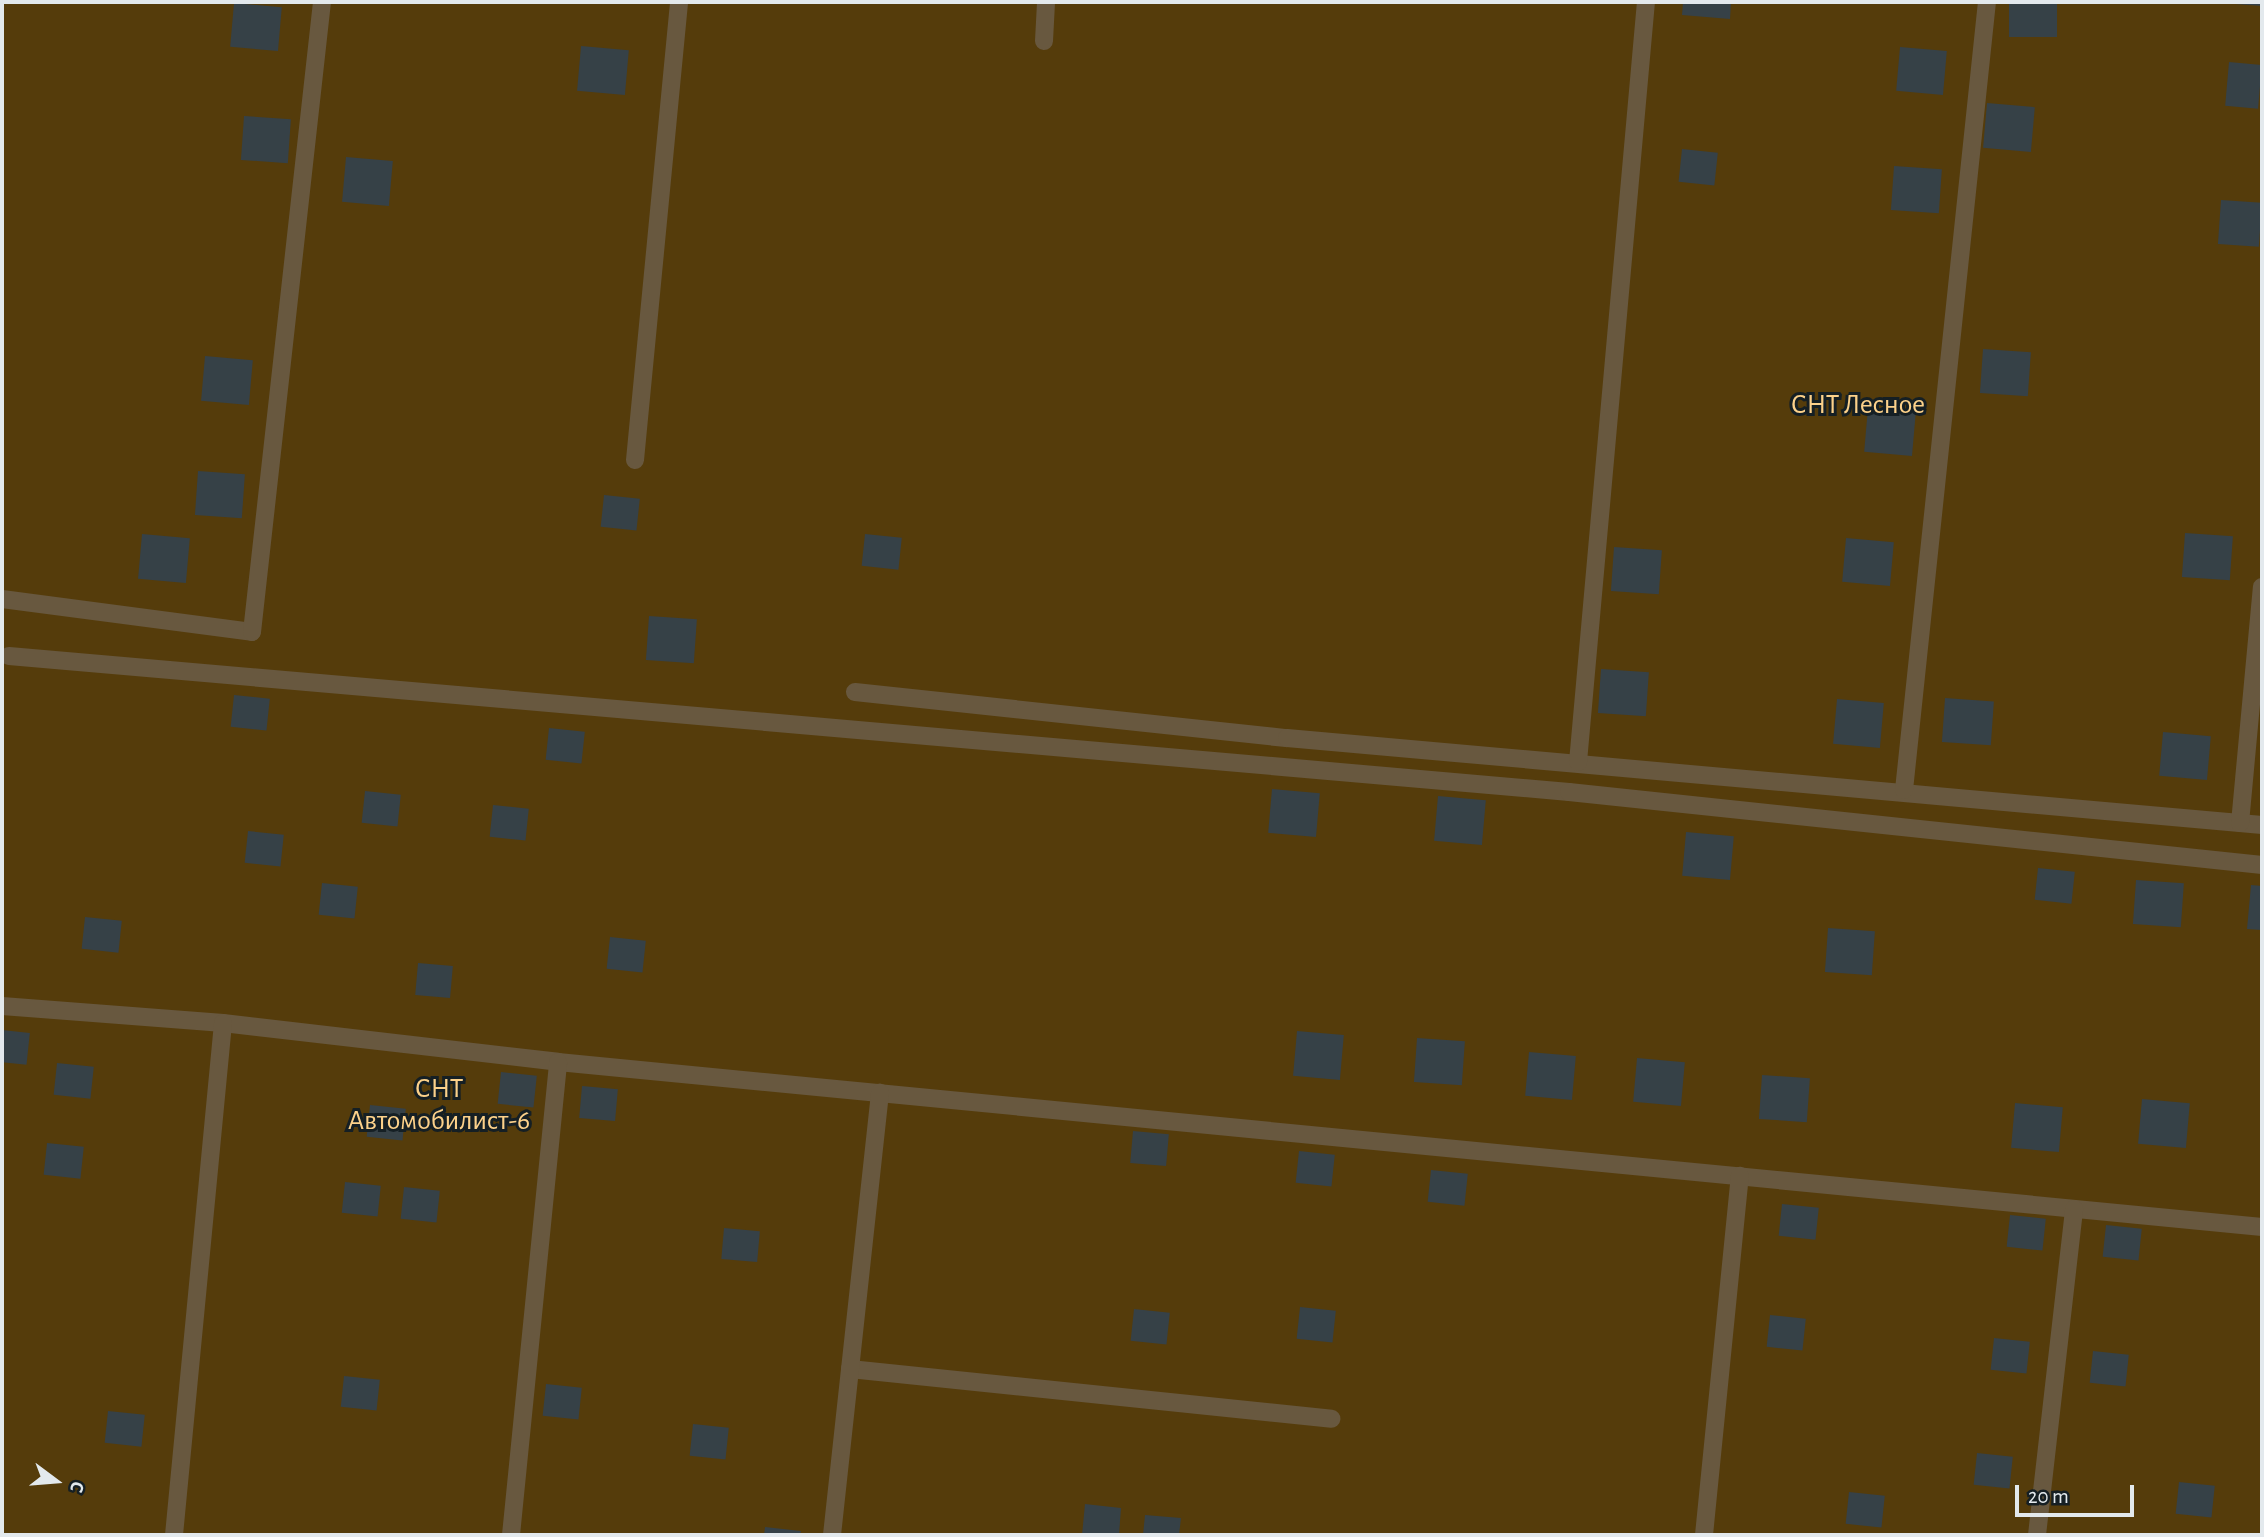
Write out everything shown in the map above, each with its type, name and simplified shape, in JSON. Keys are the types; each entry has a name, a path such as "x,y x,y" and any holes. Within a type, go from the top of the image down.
{"street":[{"path":"2,599 252,632 322,2"},
{"path":"635,460 679,2"},
{"path":"1044,41 1046,2"},
{"path":"1578,762 1646,2"},
{"path":"1904,790 1987,2"},
{"path":"2240,823 2262,587"},
{"path":"9,656 1569,792 2262,865"},
{"path":"855,692 1287,738 1904,790 2262,825"},
{"path":"2,1006 223,1023 558,1062 2262,1227"},
{"path":"174,1535 223,1023"},
{"path":"511,1535 558,1062"},
{"path":"832,1535 880,1093"},
{"path":"1703,1535 1740,1176"},
{"path":"2037,1535 2074,1209"},
{"path":"850,1369 1331,1419"}],"green space":[{"path":"2,2 2262,2 2262,1535 2,1535"}],"building":[{"path":"1683,2 1731,2 1730,19 1682,15"},
{"path":"2009,2 2057,2 2057,37 2009,37"},
{"path":"2262,2 2262,6 2235,4"},
{"path":"234,3 282,7 278,51 230,47"},
{"path":"581,46 629,50 625,95 577,91"},
{"path":"1900,47 1947,51 1943,95 1896,91"},
{"path":"2229,62 2262,65 2258,109 2225,106"},
{"path":"1987,103 2035,107 2031,152 1983,148"},
{"path":"244,116 291,119 288,163 241,160"},
{"path":"1682,149 1718,153 1714,186 1679,182"},
{"path":"346,157 393,161 389,206 342,202"},
{"path":"1894,166 1942,169 1939,213 1891,210"},
{"path":"2221,200 2262,203 2259,247 2218,244"},
{"path":"1983,349 2031,352 2028,396 1980,393"},
{"path":"205,356 253,360 249,405 201,401"},
{"path":"1868,408 1916,412 1912,456 1864,452"},
{"path":"198,471 245,474 242,518 195,515"},
{"path":"604,495 640,499 636,531 601,527"},
{"path":"2185,533 2233,536 2230,580 2182,577"},
{"path":"142,534 190,538 186,583 138,579"},
{"path":"865,534 902,538 898,570 862,566"},
{"path":"1846,538 1894,542 1890,586 1842,582"},
{"path":"1614,547 1662,550 1659,594 1611,591"},
{"path":"649,616 697,619 694,663 646,660"},
{"path":"1601,669 1649,672 1646,716 1598,713"},
{"path":"234,695 270,699 266,731 231,727"},
{"path":"1945,698 1994,701 1991,745 1942,742"},
{"path":"1837,699 1884,703 1880,748 1833,744"},
{"path":"549,728 585,732 581,764 546,760"},
{"path":"2163,732 2211,736 2207,780 2159,776"},
{"path":"1272,789 1320,793 1316,837 1268,833"},
{"path":"365,791 401,795 397,827 362,823"},
{"path":"1438,796 1486,800 1482,845 1434,841"},
{"path":"493,805 529,809 525,841 490,837"},
{"path":"248,831 284,835 280,867 245,863"},
{"path":"1686,832 1734,836 1730,880 1682,876"},
{"path":"2038,868 2075,872 2071,904 2035,900"},
{"path":"2136,880 2184,883 2181,927 2133,924"},
{"path":"322,883 358,887 354,919 319,915"},
{"path":"2251,885 2262,886 2262,930 2247,929"},
{"path":"85,917 122,921 118,953 82,949"},
{"path":"1828,928 1875,931 1872,975 1825,972"},
{"path":"610,937 646,941 642,973 607,969"},
{"path":"418,963 453,966 450,998 415,995"},
{"path":"2,1030 30,1033 27,1065 2,1062"},
{"path":"1297,1031 1344,1035 1340,1080 1293,1076"},
{"path":"1417,1038 1465,1041 1462,1085 1414,1082"},
{"path":"1529,1052 1576,1056 1572,1100 1525,1096"},
{"path":"1637,1058 1685,1062 1681,1106 1633,1102"},
{"path":"57,1063 94,1067 90,1099 54,1095"},
{"path":"501,1072 537,1076 533,1108 498,1104"},
{"path":"1762,1075 1810,1078 1807,1122 1759,1119"},
{"path":"582,1086 618,1089 615,1121 579,1118"},
{"path":"2142,1099 2190,1103 2186,1148 2138,1144"},
{"path":"2015,1103 2063,1107 2059,1152 2011,1148"},
{"path":"370,1105 406,1109 402,1141 367,1137"},
{"path":"1133,1131 1169,1134 1166,1166 1130,1163"},
{"path":"47,1143 84,1147 80,1179 44,1175"},
{"path":"1299,1151 1335,1155 1331,1187 1296,1183"},
{"path":"1431,1170 1468,1174 1464,1206 1428,1202"},
{"path":"345,1182 381,1186 378,1217 342,1213"},
{"path":"404,1187 440,1191 436,1223 401,1219"},
{"path":"1782,1204 1819,1208 1815,1240 1779,1236"},
{"path":"2010,1215 2046,1219 2042,1251 2007,1247"},
{"path":"2106,1225 2142,1229 2138,1261 2103,1257"},
{"path":"724,1228 760,1231 757,1262 721,1259"},
{"path":"1300,1307 1336,1311 1332,1343 1297,1339"},
{"path":"1134,1309 1170,1313 1166,1345 1131,1341"},
{"path":"1770,1315 1806,1319 1802,1351 1767,1347"},
{"path":"1994,1338 2030,1342 2026,1374 1991,1370"},
{"path":"2093,1351 2129,1355 2125,1387 2090,1383"},
{"path":"344,1376 380,1380 377,1411 341,1407"},
{"path":"546,1384 582,1388 578,1420 543,1416"},
{"path":"108,1411 145,1415 141,1447 105,1443"},
{"path":"693,1424 729,1428 725,1460 690,1456"},
{"path":"1977,1453 2013,1457 2009,1489 1974,1485"},
{"path":"2179,1482 2215,1486 2211,1518 2176,1514"},
{"path":"1849,1492 1885,1496 1881,1528 1846,1524"},
{"path":"1085,1504 1121,1508 1119,1535 1082,1535"},
{"path":"1145,1515 1181,1518 1179,1535 1143,1535"},
{"path":"765,1527 801,1531 800,1535 764,1535"}],"park label":[{"name":"СНТ Лесное","path":"1858,405"},
{"name":"СНТ Автомобилист-6","path":"439,1105"}]}
